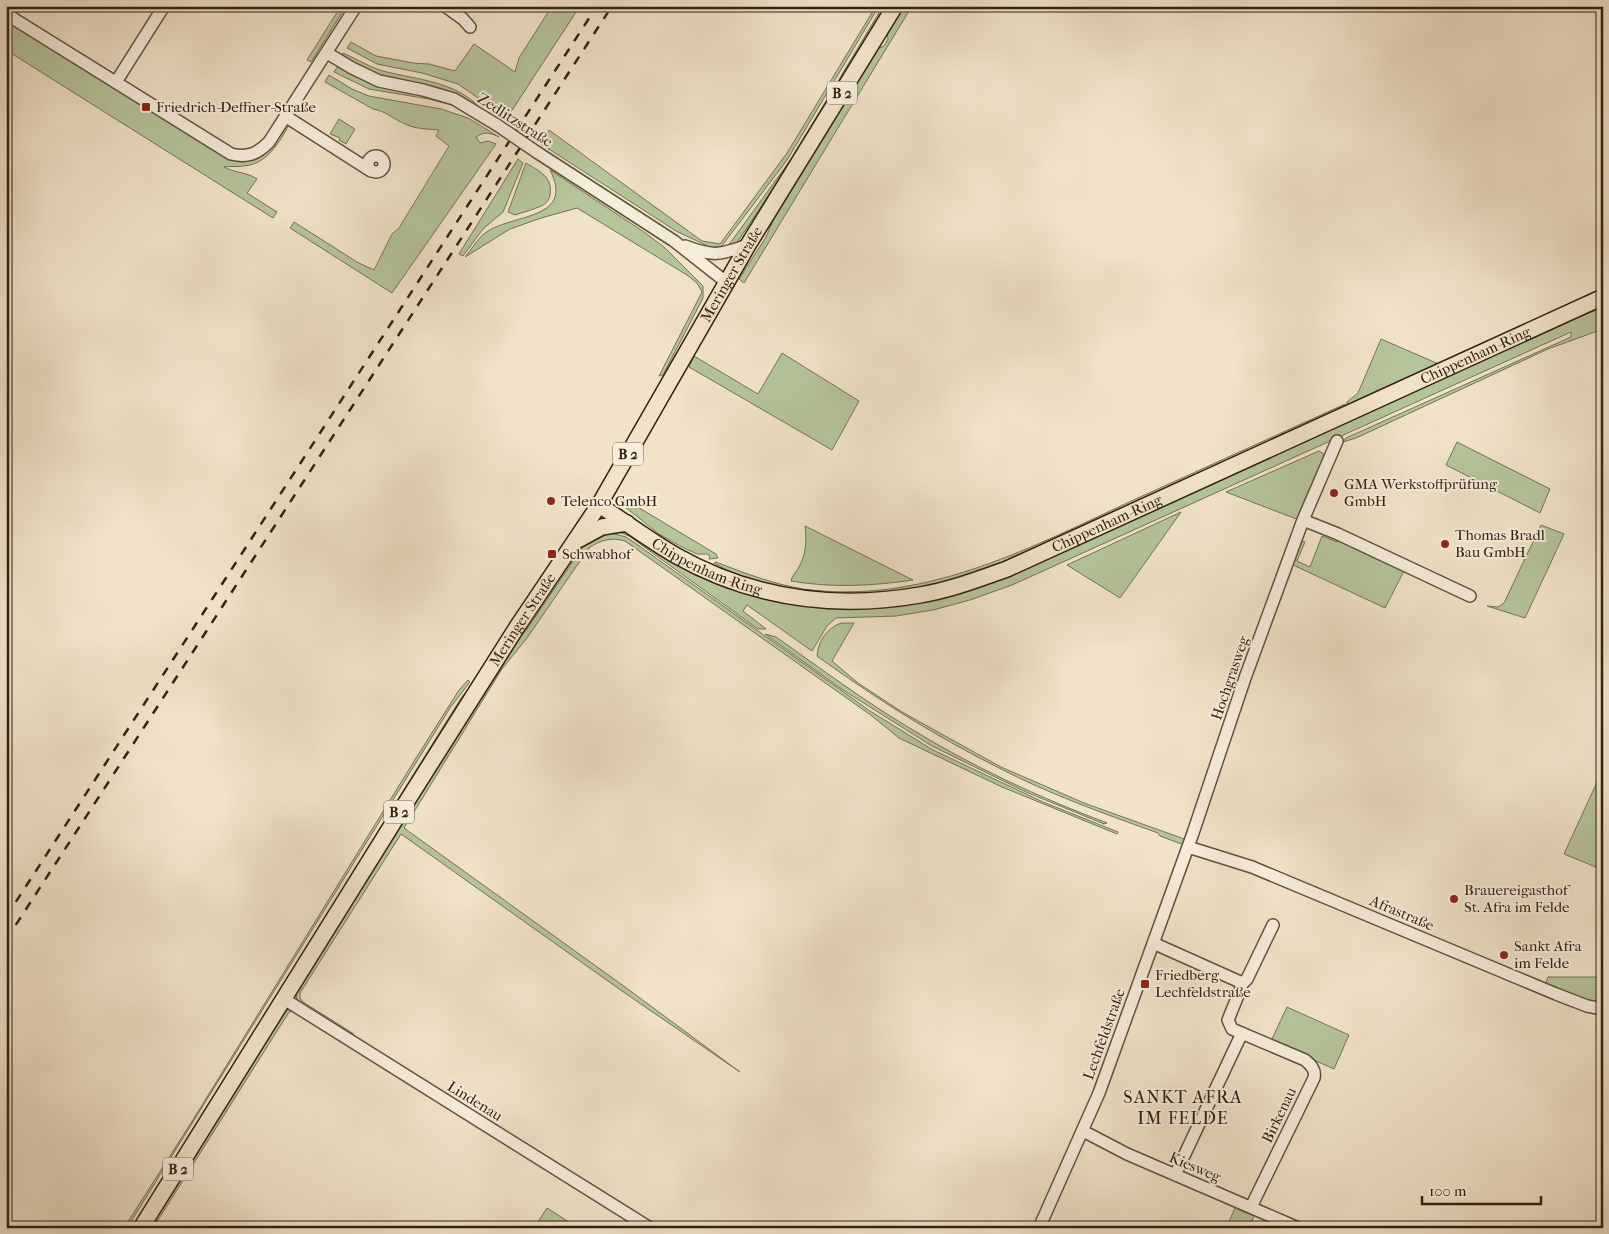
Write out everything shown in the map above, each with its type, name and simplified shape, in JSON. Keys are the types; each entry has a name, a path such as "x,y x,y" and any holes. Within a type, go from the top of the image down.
{"main road":[{"name":"Meringer Straße","path":"284,1000 477,690 599,505 748,245 896,6"},
{"name":"Chippenham-Ring","path":"599,505 675,555 737,583 775,594 816,601 850,603 921,595 1007,569 1603,297"},
{"path":"575,542 602,527 627,523"},
{"name":"B 2","path":"141,1228 284,1000"}],"street":[{"path":"116,82 164,6"},
{"path":"6,14 231,154 251,156 269,142 356,6"},
{"path":"445,6 463,19 470,27"},
{"name":"Zedlitzstraße","path":"327,53 379,81 423,90 454,99 497,125 674,242 726,282"},
{"path":"285,116 371,171"},
{"name":"Zedlitzstraße","path":"674,242 701,252 717,254 748,245"},
{"name":"Hochgrasweg","path":"1188,848 1245,678 1303,520 1337,441"},
{"path":"1303,520 1338,534 1470,596"},
{"name":"Lechfeldstraße","path":"1041,1227 1102,1085 1188,848"},
{"name":"Afrastraße","path":"1188,848 1252,867 1556,994 1587,1006 1603,1009"},
{"path":"1176,1175 1242,1033 1232,1029 1228,1020 1242,984 1247,979 1273,925"},
{"path":"1152,943 1234,978 1242,984"},
{"name":"Lindenau","path":"284,1000 650,1228"},
{"name":"Birkenau","path":"1242,1033 1311,1065 1315,1074 1251,1208"},
{"name":"Kiesweg","path":"1083,1131 1128,1154 1296,1227"}],"green space":[{"path":"341,6 346,6 311,62 307,60"},
{"path":"552,6 580,6 507,118 458,84 422,73 377,64 347,48 351,42 376,56 429,64 455,71 474,44 515,72 519,58"},
{"path":"876,6 879,6 787,160 721,247 710,247 676,231 541,144 549,130 702,241 720,244 787,153"},
{"path":"883,6 889,6 790,169 769,195 738,241 734,245 728,246 792,158"},
{"path":"902,6 912,6 744,283 739,279 766,237 778,209 875,50 884,46 888,39 887,32"},
{"path":"6,19 228,158 243,162 248,161 284,126 289,125 281,139 266,157 244,166 224,167 257,179 247,193 277,212 273,218 6,50"},
{"path":"343,53 378,69 436,83 462,93 483,111 450,93 424,84 378,74 339,57"},
{"path":"338,66 350,73 418,92 460,107 429,99 369,89 334,72"},
{"path":"329,75 352,89 369,96 441,109 468,118 499,137 488,133 476,137 480,143 488,141 496,144 392,293 290,228 294,222 357,262 374,270 392,234 399,228 449,146 436,136 439,130 412,126 373,109 325,82"},
{"path":"339,119 355,129 346,144 339,140 340,138 330,134"},
{"path":"518,159 523,163 503,212 483,229 463,256 459,254"},
{"path":"526,163 547,179 550,196 543,205 515,215 508,212"},
{"path":"550,170 664,247 703,286 703,298 663,375 659,376 702,292 697,283 687,275 577,208 510,229 465,257 488,231 538,212 548,206 555,198 556,186"},
{"path":"1603,308 1603,329 1548,349 1356,438 1343,442 1346,438 1571,337 1571,332 1012,585 970,600 933,610 896,616 836,618 827,626 812,651 747,605 743,611 766,629 758,629 629,536 613,530 618,529 629,533 679,563 695,575 729,589 736,588 768,597 931,599 1569,320"},
{"path":"1381,339 1441,365 1346,409 1347,402 1358,393"},
{"path":"782,353 859,401 832,450 689,367 694,356 758,394"},
{"path":"1345,404 1344,410 1013,561 945,584 885,595 805,593 741,578 714,563 716,562 770,581 803,589 846,592 889,589 930,581 1010,556"},
{"path":"1457,442 1550,489 1540,513 1446,465"},
{"path":"1319,451 1327,459 1299,520 1226,492"},
{"path":"621,497 716,554 718,558 709,559 710,556 707,554 697,554 659,534 620,503"},
{"path":"1181,512 1120,598 1067,565"},
{"path":"1541,525 1564,534 1525,618 1487,606 1498,607 1504,603"},
{"path":"805,526 913,580 883,584 852,585 821,585 791,581 805,552"},
{"path":"611,533 626,537 635,543 870,711 933,750 1043,802 1118,832 1117,834 1002,787 899,738 872,716 625,541 606,540 589,548 527,638 502,669 404,828 740,1072 622,991 401,834 300,993 300,998 303,1002 354,1034 352,1036 297,1001 296,993 512,648 588,539 593,534"},
{"path":"1322,536 1337,542 1339,536 1405,569 1385,608 1291,564 1300,540 1305,542 1297,561 1310,567"},
{"path":"841,623 854,623 832,661 858,683 902,712 1001,767 1084,803 1187,840 1184,845 1160,836 1158,833 1057,795 975,756 929,730 861,687 817,656 821,640 831,628"},
{"path":"765,634 776,637 875,706 956,755 1056,803 1107,823 1104,824 1026,792 932,746 843,690"},
{"path":"468,680 470,682 450,708 127,1228 124,1228 191,1123 416,758 459,690"},
{"path":"472,685 136,1228 132,1228 461,698"},
{"path":"1603,769 1603,870 1564,854"},
{"path":"1548,977 1603,977 1603,1004 1588,1001 1545,985"},
{"path":"1287,1007 1349,1035 1334,1069 1271,1041"},
{"path":"290,1008 294,1011 289,1012 153,1228 149,1228 283,1014"},
{"path":"547,1208 578,1228 534,1228"},
{"path":"1235,1208 1254,1216 1249,1228 1226,1228"}],"railway":[{"path":"6,917 597,6"},
{"path":"6,940 612,6"}],"place":[{"name":"Friedrich-Deffner-Straße","path":"146,107"},
{"name":"GMA Werkstoffprüfung GmbH","path":"1334,493"},
{"name":"Telenco GmbH","path":"551,501"},
{"name":"Thomas Bradl Bau GmbH","path":"1445,544"},
{"name":"Schwabhof","path":"552,554"},
{"name":"Brauereigasthof St. Afra im Felde","path":"1454,899"},
{"name":"Sankt Afra im Felde","path":"1504,955"},
{"name":"Friedberg Lechfeldstraße","path":"1145,984"}],"district":[{"name":"SANKT AFRA IM FELDE","path":"1183,1107"}]}
